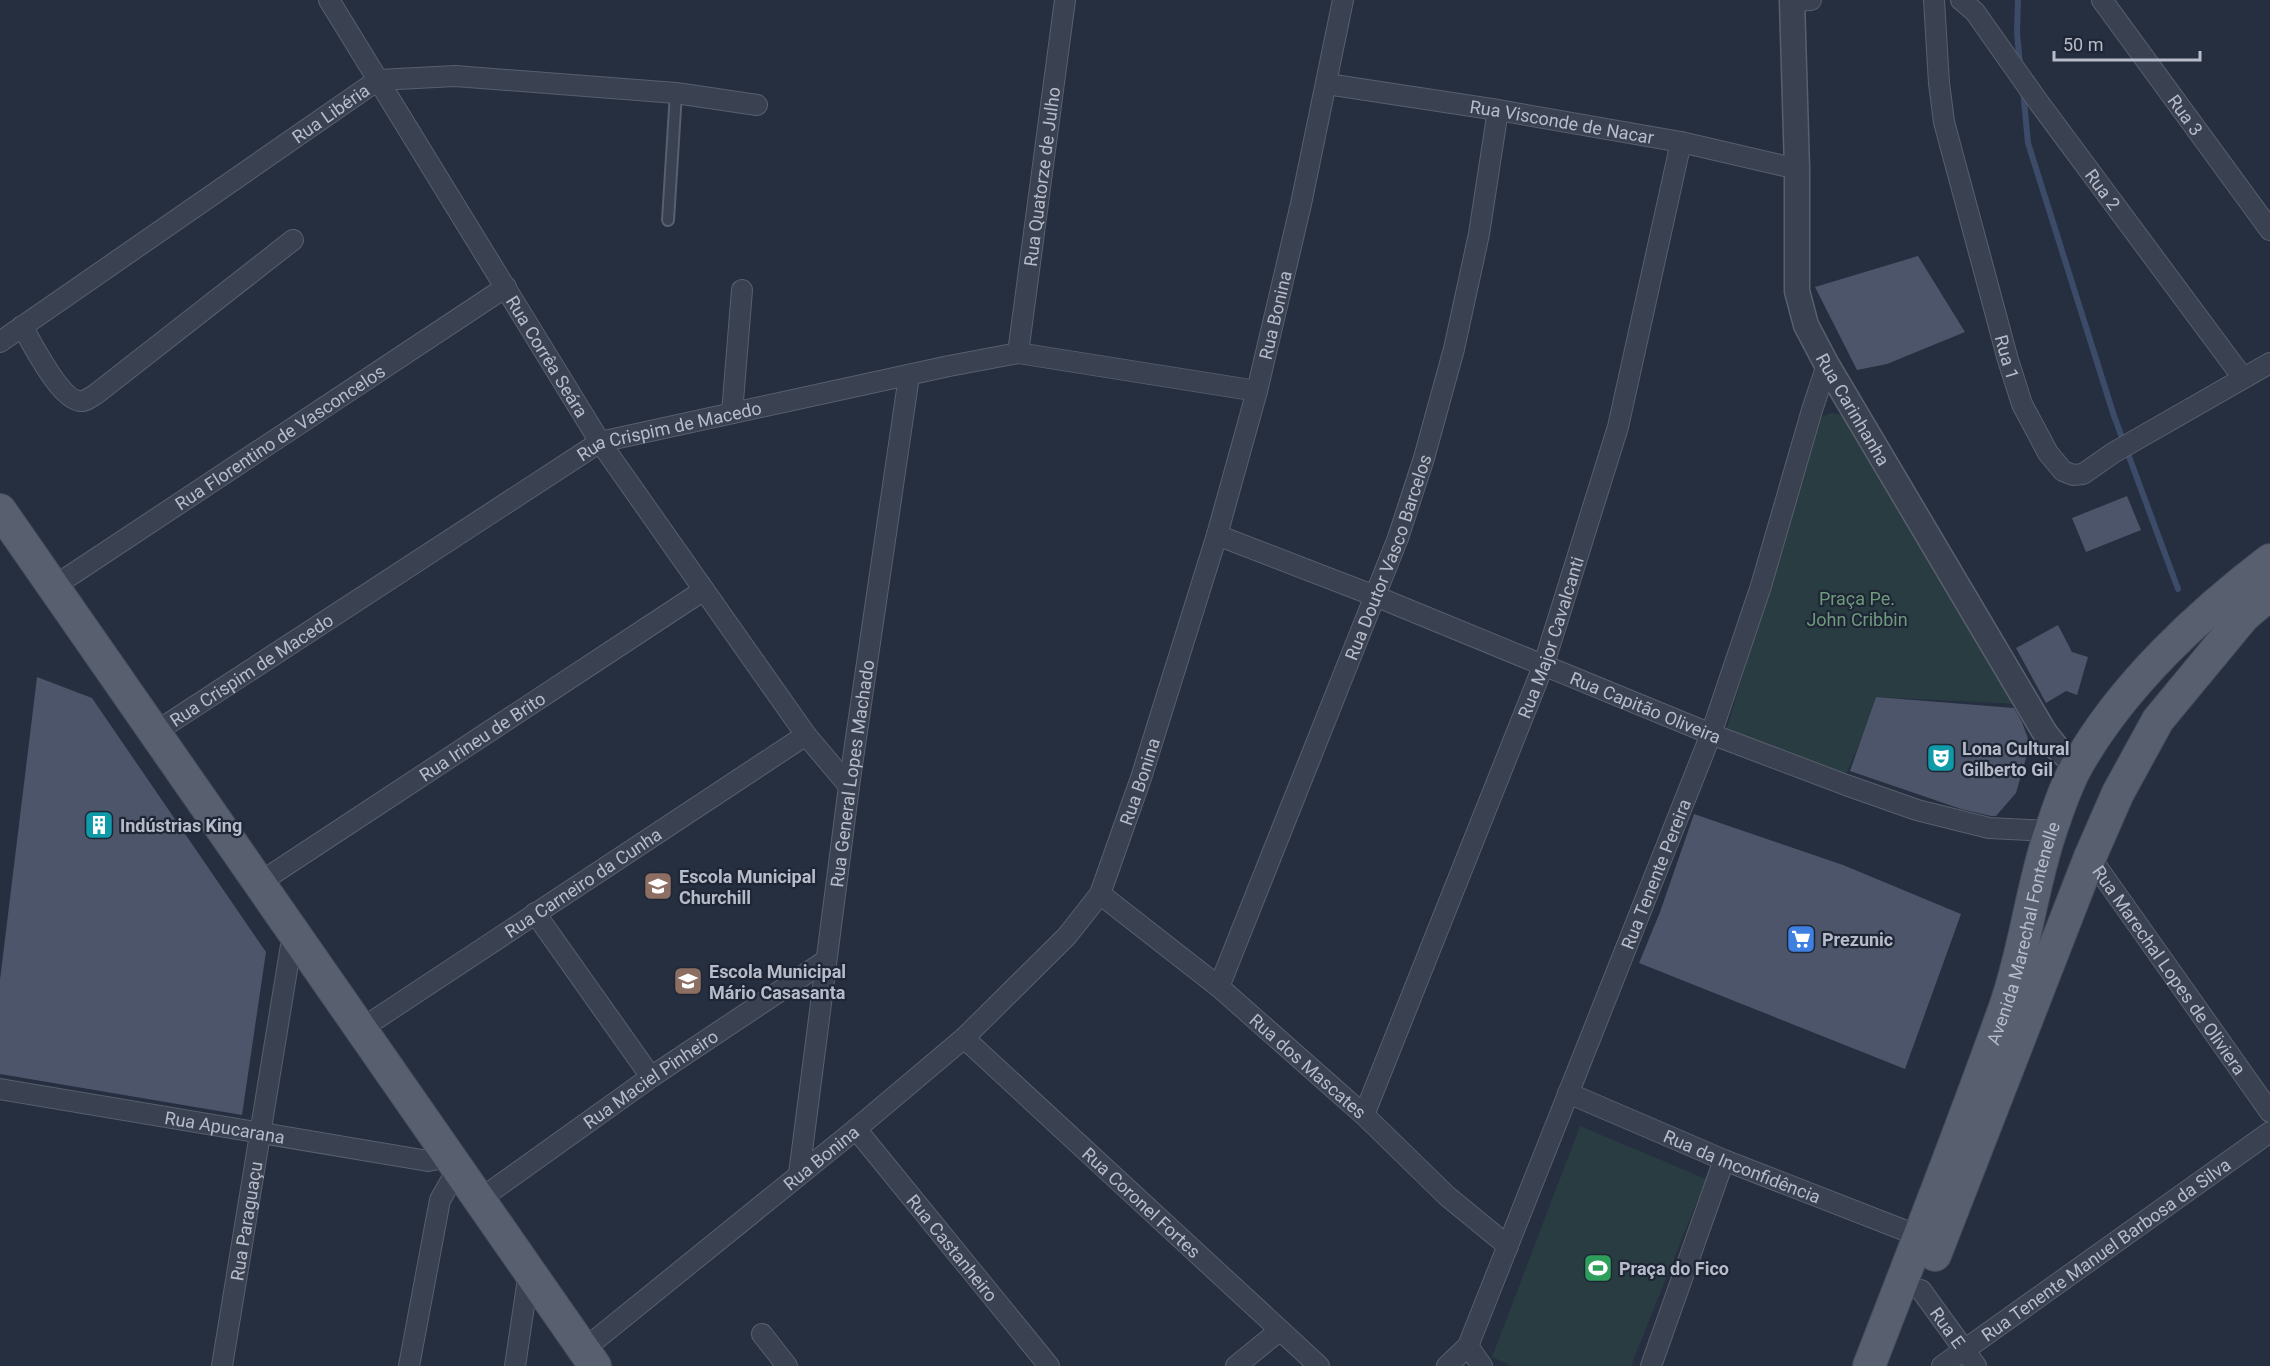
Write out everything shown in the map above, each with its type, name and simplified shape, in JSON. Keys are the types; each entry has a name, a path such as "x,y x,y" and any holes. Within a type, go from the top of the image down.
{"main road":[{"path":"0,510 17,544 53,587 589,1358"},
{"name":"Avenida Marechal Fontenelle","path":"1869,1366 2006,1004 2051,831 2077,765 2129,691 2208,611 2270,560"},
{"name":"Avenida Marechal Fontenelle","path":"1891,1366 2090,857 2118,793 2158,720 2244,616 2270,594"},
{"path":"2077,765 2092,772 2103,773 2115,768 2128,757 2158,720"}],"street":[{"name":"Rua Corrêa Seára","path":"329,0 600,442 806,735 849,786"},
{"name":"Rua Quatorze de Julho","path":"1018,353 1065,0"},
{"name":"Rua Bonina","path":"589,1358 798,1174 856,1129 964,1038 1066,936 1100,894 1141,778 1217,535 1257,391 1286,274 1343,0"},
{"name":"Rua Carinhanha","path":"1798,0 1797,291 1806,325 1827,365 2045,733 2056,748 2077,765"},
{"name":"Rua 1","path":"1934,0 1944,122 2008,360 2022,404 2048,453 2063,471 2073,475 2083,474 2145,434 2270,363"},
{"name":"Rua 2","path":"1961,0 1975,12 2037,100 2243,378"},
{"name":"Rua 3","path":"2102,0 2270,230"},
{"name":"Rua Libéria","path":"0,342 378,80 454,76 676,93 757,105"},
{"name":"Rua Visconde de Nacar","path":"1327,84 1498,110 1681,142 1797,169"},
{"name":"Rua Doutor Vasco Barcelos","path":"1219,987 1398,538 1439,408 1479,234 1498,110"},
{"name":"Rua Major Cavalcanti","path":"1364,1115 1544,664 1618,427 1681,142"},
{"path":"22,326 59,387 70,398 83,401 96,394 293,240"},
{"name":"Rua Florentino de Vasconcelos","path":"53,587 506,287"},
{"path":"732,413 742,290"},
{"name":"Rua Crispim de Macedo","path":"154,733 600,442 1018,353 1257,391"},
{"name":"Rua Tenente Pereira","path":"1447,1366 1468,1346 1711,734 1761,586 1827,365"},
{"name":"Rua General Lopes Machado","path":"798,1174 849,786 909,376"},
{"name":"Rua Capitão Oliveira","path":"1217,535 1544,664 1711,734 1917,810 1989,828 2051,831"},
{"name":"Rua Irineu de Brito","path":"259,883 704,590"},
{"name":"Rua Carneiro da Cunha","path":"360,1029 806,735"},
{"name":"Rua Marechal Lopes de Oliviera","path":"2090,857 2270,1112"},
{"name":"Rua dos Mascates","path":"1100,894 1219,987 1364,1115 1447,1196 1508,1246"},
{"path":"535,914 651,1077"},
{"name":"Rua Paraguaçu","path":"222,1366 293,933"},
{"name":"Rua Maciel Pinheiro","path":"479,1200 651,1077 825,961"},
{"name":"Rua Coronel Fortes","path":"964,1038 1319,1366"},
{"name":"Rua Apucarana","path":"0,1089 428,1161 453,1163"},
{"name":"Rua da Inconfidência","path":"1568,1094 1724,1160 1919,1236"},
{"name":"Rua Castanheiro","path":"856,1129 1049,1366"},
{"name":"Rua Tenente Manuel Barbosa da Silva","path":"1942,1366 2270,1132"},
{"path":"1651,1366 1724,1160"},
{"path":"409,1366 440,1200 453,1163"},
{"path":"515,1366 529,1272"},
{"name":"Rua E","path":"1922,1290 1976,1366"},
{"path":"1236,1366 1279,1331"},
{"path":"762,1334 787,1366"},
{"path":"1468,1346 1482,1366"}],"lane":[{"path":"668,220 676,93"}],"green space":[{"name":"Praça Pe. John Cribbin","path":"1831,413 1851,416 2019,704 1876,697 1862,738 1846,774 1725,734 1770,586 1813,421"},
{"name":"Praça do Fico","path":"1580,1126 1706,1179 1631,1366 1511,1366 1492,1357"}],"building":[{"path":"1918,256 1965,332 1887,364 1857,370 1815,287"},
{"path":"2127,496 2141,530 2086,552 2072,518"},
{"path":"2058,625 2072,652 2088,657 2077,695 2066,691 2046,703 2016,648"},
{"name":"Indústrias King","path":"37,677 92,698 266,952 242,1115 0,1074 0,980"},
{"name":"Lona Cultural Gilberto Gil","path":"1876,697 2014,708 2030,744 2016,793 1996,816 1991,816 1961,809 1850,771"},
{"name":"Prezunic","path":"1694,814 1843,865 1961,914 1905,1069 1639,963 1660,912"}],"waterway":[{"path":"2018,0 2017,33 2020,65"},
{"path":"2023,90 2028,143 2114,416 2178,589"}],"place":[{"name":"Lona Cultural Gilberto Gil","path":"1941,758"},
{"name":"Indústrias King","path":"99,825"},
{"name":"Escola Municipal Churchill","path":"658,886"},
{"name":"Prezunic","path":"1801,939"},
{"name":"Escola Municipal Mário Casasanta","path":"688,981"},
{"name":"Praça do Fico","path":"1598,1268"}]}
